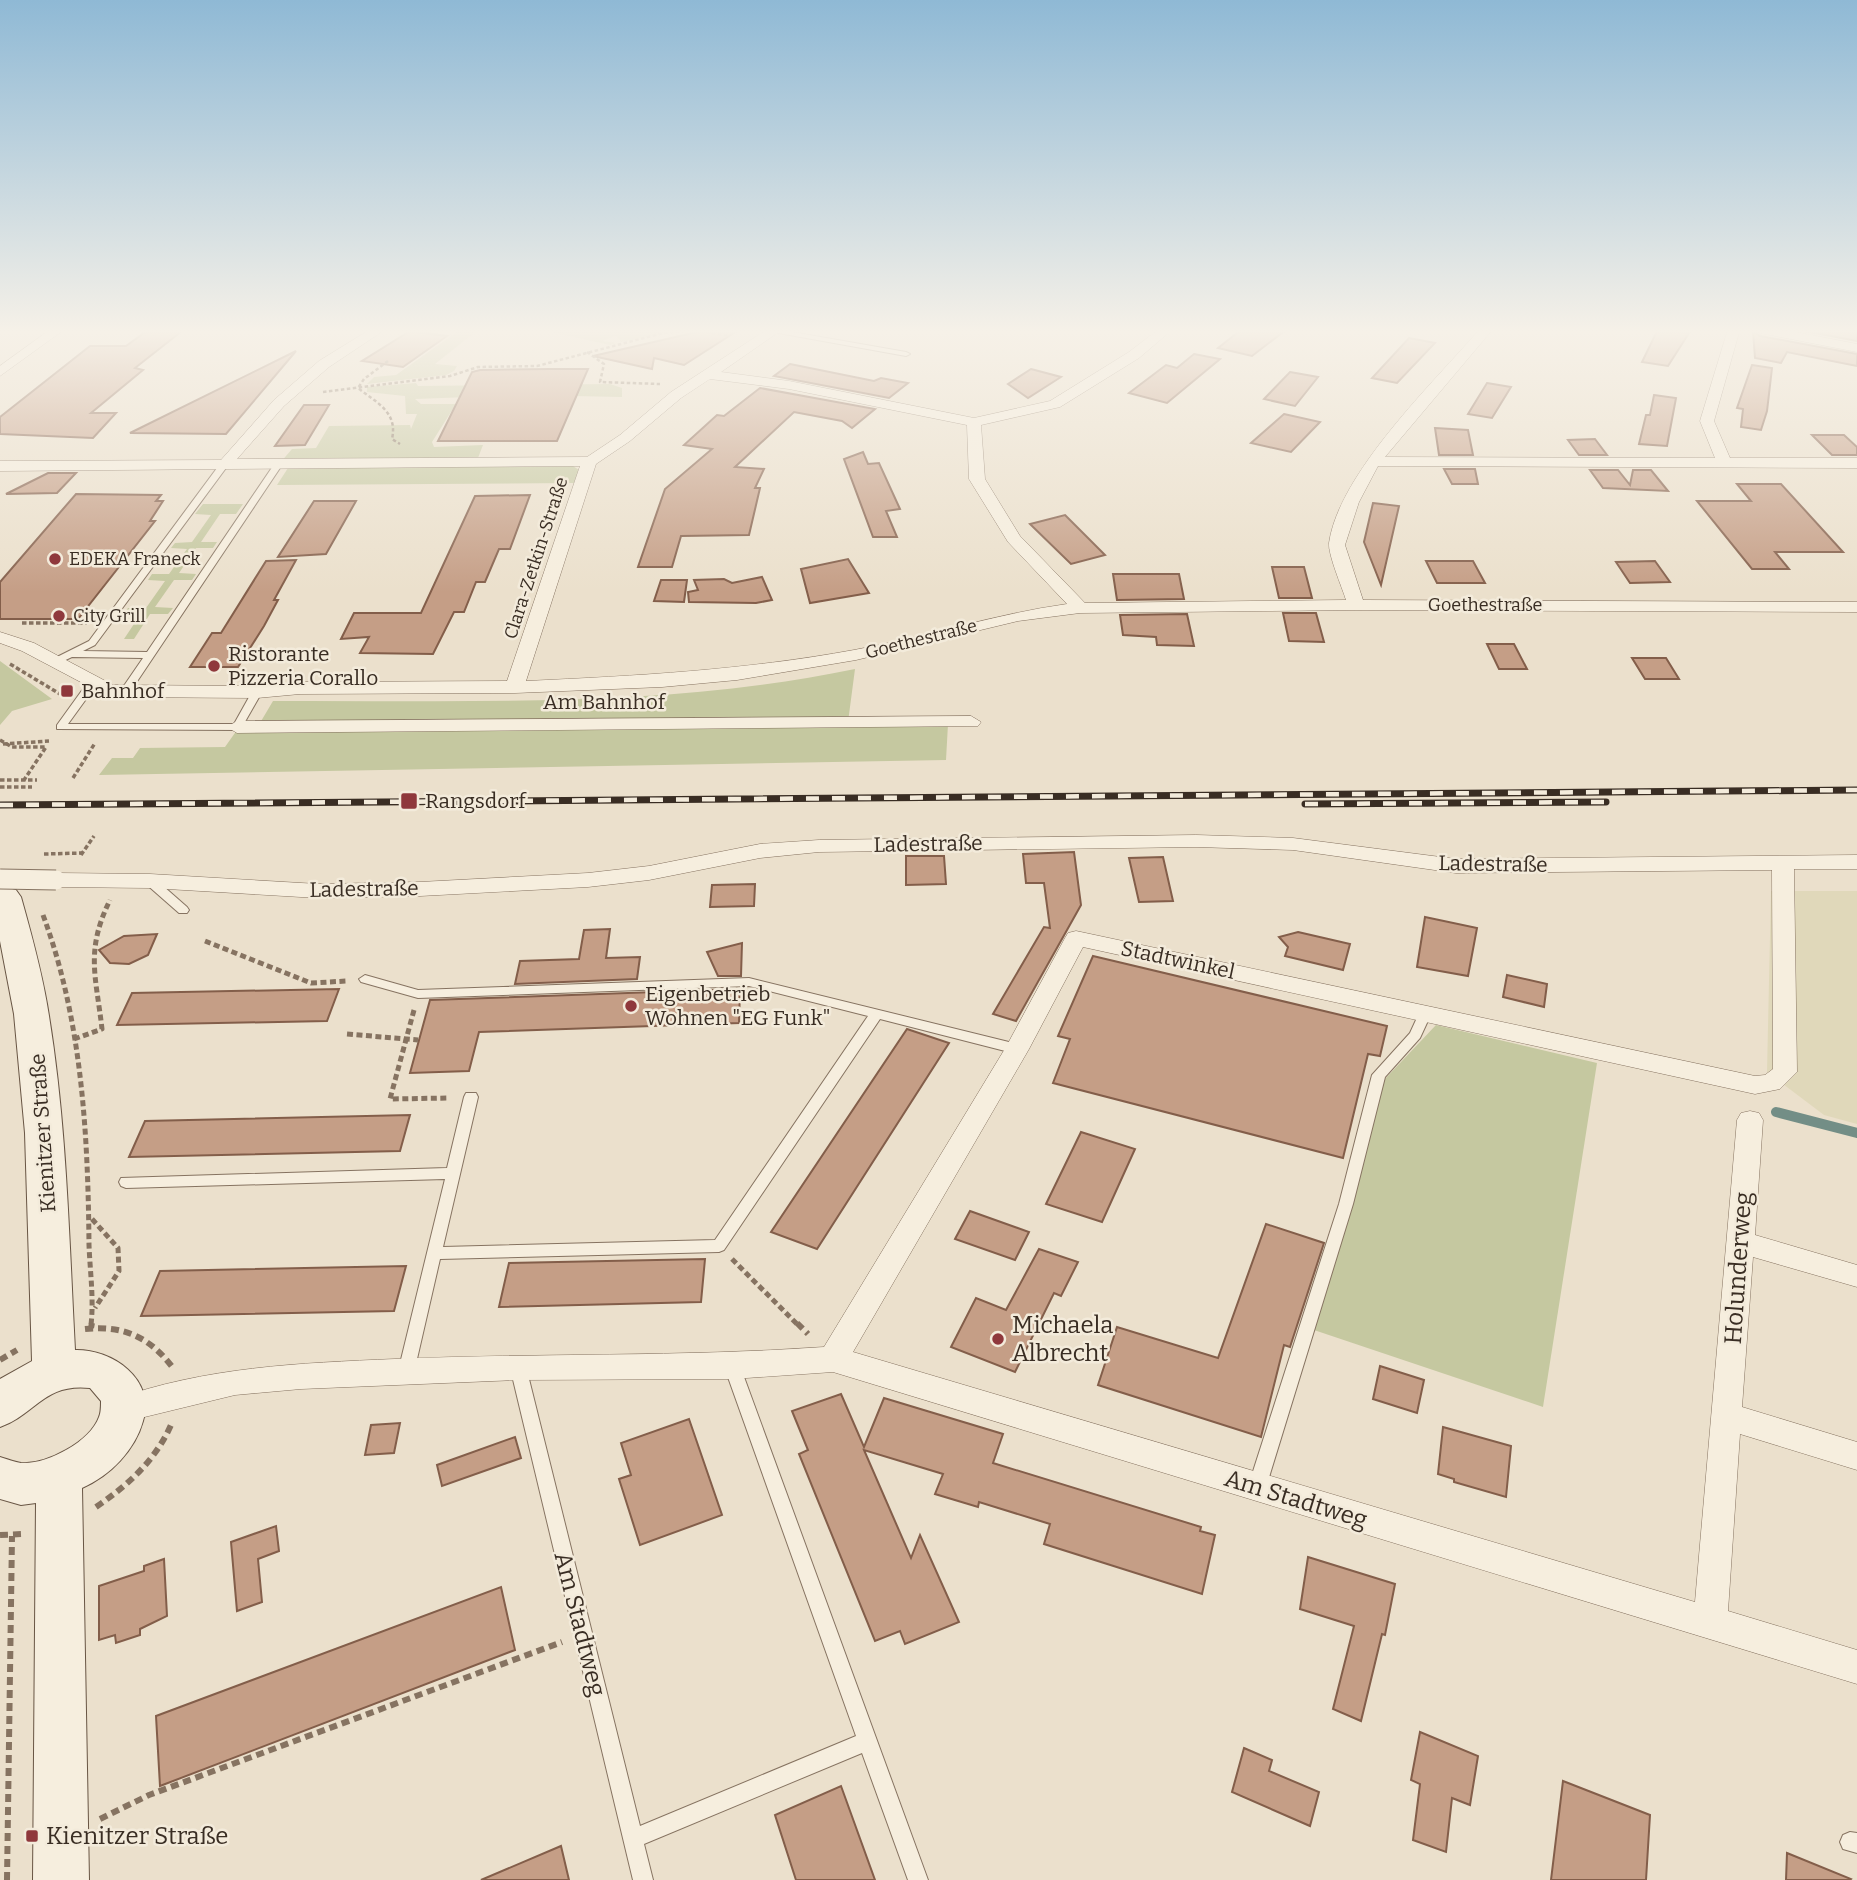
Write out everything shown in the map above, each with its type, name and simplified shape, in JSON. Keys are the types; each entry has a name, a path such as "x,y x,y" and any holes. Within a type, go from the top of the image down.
{"street":[{"path":"223,466 268,417"},
{"name":"Clara-Zetkin-Straße","path":"515,687 584,471 590,461 621,442 652,417"},
{"path":"948,417 974,422 998,417"},
{"path":"1356,605 1337,545 1351,502 1373,461 1411,417"},
{"path":"1708,417 1707,421 1725,464"},
{"path":"974,422 977,479 1014,539 1080,608"},
{"path":"0,466 278,466 590,461"},
{"path":"1373,461 1857,463"},
{"name":"Goethestraße","path":"4,630 13,640 109,691 257,692 300,688 515,687 662,681 737,674 856,655 1018,615 1080,608 1356,605 1857,607"},
{"name":"Am Bahnhof","path":"237,727 971,722"},
{"name":"Ladestraße","path":"14,893 56,880 150,881 318,891 420,889 588,880 649,873 760,851 819,846 1196,841 1293,844 1456,866 1857,862"},
{"name":"Stadtwinkel","path":"833,1359 1017,1049 1076,938 1755,1085 1771,1083 1785,1072 1783,864"},
{"name":"Kienitzer Straße","path":"14,893 38,1046 47,1159 54,1372"},
{"name":"Holunderweg","path":"1710,1622 1750,1120"},
{"path":"1740,1242 1857,1276"},
{"name":"Am Stadtweg","path":"124,1409 235,1382 301,1376 518,1367 732,1366 833,1359 1857,1667"},
{"path":"0,1408 17,1391 54,1372 86,1368 99,1371 118,1386 124,1409 117,1429 103,1448 83,1466 59,1478 22,1484 0,1478"},
{"path":"1727,1416 1857,1456"},
{"path":"59,1478 61,1880"}],"lane":[{"path":"54,662 92,643 223,466"},
{"path":"124,693 278,466"},
{"path":"71,654 150,654"},
{"path":"92,684 61,727 237,727 257,692"},
{"path":"150,881 183,910"},
{"path":"365,979 418,994 749,982 875,1016 1017,1049"},
{"path":"1257,1487 1346,1204 1379,1075 1415,1035 1426,1012"},
{"path":"434,1253 719,1246 875,1016"},
{"path":"407,1372 471,1097"},
{"path":"126,1182 453,1173"},
{"path":"732,1366 918,1880"},
{"name":"Am Stadtweg","path":"518,1367 643,1880"},
{"path":"633,1839 868,1741"}],"path":[{"path":"390,417 395,426 392,439 401,444"},
{"path":"4,630 107,623"},
{"path":"4,660 61,694"},
{"path":"0,740 12,747 46,747 24,780"},
{"path":"73,778 96,740"},
{"path":"0,780 37,780"},
{"path":"0,787 32,787"},
{"path":"60,853 82,853"},
{"path":"74,1039 102,1029 91,954 96,926 123,880"},
{"name":"Kienitzer Straße","path":"14,893 59,960 74,1039 91,1218 88,1239 94,1308"},
{"path":"205,941 312,983 365,979"},
{"path":"418,994 390,1099 471,1097"},
{"path":"347,1034 418,1040"},
{"path":"91,1218 118,1248 119,1271 94,1308 91,1328"},
{"path":"719,1246 833,1359"},
{"path":"0,1535 12,1536 7,1880"},
{"path":"112,1814 149,1795 583,1634"}],"shaded area":[{"path":"1771,891 1857,891 1857,1124 1824,1115 1767,1072"}],"green space":[{"path":"416,417 448,417 432,442 434,447 483,445 476,463 280,463 292,449 316,448 329,426 410,425 411,429"},
{"path":"573,466 579,470 574,483 277,485 288,468"},
{"path":"203,504 243,504 236,514 220,514 201,542 217,542 213,548 196,548 179,573 196,574 192,580 174,580 155,607 173,608 168,614 150,614 134,639 124,639 140,615 124,614 128,608 146,608 165,581 148,580 152,574 169,574 187,549 171,548 175,543 192,542 211,515 195,514"},
{"path":"0,661 52,699 12,711 0,725"},
{"path":"855,669 848,722 948,724 946,760 99,775 112,758 133,758 140,748 225,747 237,730 257,728 273,701 565,700 638,696 711,691"},
{"path":"1436,1025 1597,1063 1543,1407 1308,1328 1383,1081"}],"building":[{"path":"0,417 113,417 93,438 0,434"},
{"path":"163,417 241,417 226,434 130,433"},
{"path":"296,417 322,417 305,445 275,446"},
{"path":"450,417 567,417 557,441 438,441"},
{"path":"715,417 789,417 735,467 764,469 755,488 760,488 749,535 681,536 672,567 638,567 665,489 712,449 684,445"},
{"path":"819,417 866,417 852,428 842,421"},
{"path":"1281,417 1320,422 1291,452 1251,443"},
{"path":"1646,417 1672,417 1667,446 1639,444"},
{"path":"1742,417 1765,417 1761,430 1741,427"},
{"path":"1435,428 1468,430 1473,455 1439,455"},
{"path":"1812,435 1844,435 1857,447 1857,455 1832,455"},
{"path":"1595,439 1607,455 1579,455 1568,440"},
{"path":"863,452 868,464 879,463 900,509 886,511 897,537 873,537 844,459"},
{"path":"1444,469 1475,469 1478,484 1452,484"},
{"path":"1590,470 1618,470 1630,485 1633,470 1651,470 1668,491 1603,488"},
{"path":"48,473 76,473 57,493 6,494"},
{"path":"1737,484 1781,484 1843,552 1775,552 1789,569 1752,569 1697,501 1751,501"},
{"path":"76,494 161,495 156,501 163,501 150,521 155,521 78,619 0,619 0,582"},
{"path":"530,495 510,549 499,549 485,582 476,582 464,612 454,612 433,654 360,653 369,637 341,639 354,613 421,613 475,496"},
{"path":"314,501 356,501 326,554 278,557"},
{"path":"1373,503 1399,506 1381,585 1364,542"},
{"path":"1065,515 1105,555 1071,564 1030,524"},
{"path":"848,559 869,593 810,603 801,569"},
{"path":"296,560 274,600 278,600 264,626 238,667 190,667 212,633 221,633 266,561"},
{"path":"1426,561 1473,561 1485,583 1437,583"},
{"path":"1655,561 1670,582 1630,583 1616,562"},
{"path":"1272,567 1304,567 1312,598 1279,598"},
{"path":"1113,574 1179,574 1184,599 1117,600"},
{"path":"762,577 772,600 756,603 689,602 688,592 698,590 694,580 724,579 732,583"},
{"path":"661,580 687,580 684,602 654,601"},
{"path":"1283,613 1316,613 1324,642 1289,641"},
{"path":"1187,614 1194,646 1157,645 1156,637 1123,635 1120,615"},
{"path":"1487,644 1514,644 1527,669 1499,669"},
{"path":"1632,658 1666,658 1679,679 1645,679"},
{"path":"1074,852 1081,905 1016,1021 993,1014 1044,927 1050,928 1044,883 1026,883 1023,854"},
{"path":"906,856 944,856 946,884 906,885"},
{"path":"1163,857 1173,901 1139,902 1129,858"},
{"path":"755,884 754,906 710,907 712,885"},
{"path":"1425,917 1477,928 1468,976 1417,967"},
{"path":"610,929 606,958 640,957 637,979 515,984 520,961 579,959 584,930"},
{"path":"1298,932 1350,944 1343,970 1285,956 1288,947 1279,937"},
{"path":"157,934 148,955 129,964 110,963 99,950 124,936"},
{"path":"742,943 741,976 718,976 707,952"},
{"path":"1093,956 1387,1026 1380,1056 1368,1054 1343,1158 1053,1083 1070,1039 1058,1036"},
{"path":"1507,975 1547,984 1544,1007 1503,997"},
{"path":"339,989 327,1021 117,1025 132,993"},
{"path":"740,989 739,1023 479,1032 469,1071 410,1073 430,1000"},
{"path":"907,1029 949,1043 817,1249 771,1232"},
{"path":"410,1115 400,1151 129,1157 145,1121"},
{"path":"1081,1132 1135,1149 1102,1222 1046,1204"},
{"path":"970,1211 1029,1232 1015,1260 955,1239"},
{"path":"1266,1224 1324,1243 1290,1347 1284,1345 1261,1437 1098,1385 1117,1327 1218,1358"},
{"path":"1039,1249 1078,1262 1061,1296 1054,1293 1015,1372 951,1347 976,1298 1006,1310"},
{"path":"705,1259 701,1302 499,1307 509,1263"},
{"path":"406,1266 394,1311 141,1316 160,1271"},
{"path":"1380,1366 1424,1380 1417,1413 1373,1399"},
{"path":"841,1394 864,1447 884,1398 1003,1434 993,1463 1201,1527 1200,1531 1215,1535 1202,1594 1044,1544 1050,1524 979,1502 978,1507 935,1494 943,1474 864,1450 911,1558 920,1535 959,1622 905,1644 900,1631 875,1641 799,1454 808,1450 792,1411"},
{"path":"689,1419 722,1515 640,1545 619,1479 631,1475 621,1443"},
{"path":"400,1423 394,1453 365,1455 371,1425"},
{"path":"1443,1427 1511,1446 1506,1497 1454,1482 1454,1479 1438,1474"},
{"path":"515,1437 521,1458 442,1486 437,1465"},
{"path":"276,1526 279,1551 258,1559 262,1602 237,1611 231,1542"},
{"path":"1308,1557 1395,1584 1385,1635 1382,1634 1361,1721 1333,1709 1354,1626 1300,1609"},
{"path":"164,1559 167,1616 140,1629 140,1635 116,1643 115,1635 99,1640 99,1586 144,1571 144,1566"},
{"path":"501,1587 515,1650 160,1786 156,1716"},
{"path":"1420,1732 1478,1756 1470,1805 1452,1798 1446,1852 1413,1840 1420,1784 1411,1780"},
{"path":"1244,1748 1272,1760 1269,1771 1319,1792 1310,1826 1232,1792"},
{"path":"1563,1781 1650,1815 1646,1880 1551,1880"},
{"path":"841,1786 875,1880 796,1880 775,1815"},
{"path":"561,1846 569,1880 481,1880"},
{"path":"1787,1853 1851,1879 1786,1880"}],"waterway":[{"path":"1776,1112 1857,1133"}],"railway":[{"path":"0,805 1857,790"},
{"path":"1305,804 1606,802"}],"place":[{"name":"EDEKA Franeck","path":"55,559"},
{"name":"City Grill","path":"59,616"},
{"name":"Ristorante Pizzeria Corallo","path":"214,666"},
{"name":"Bahnhof","path":"67,691"},
{"name":"Rangsdorf","path":"409,801"},
{"name":"Eigenbetrieb Wohnen \"EG Funk\"","path":"631,1006"},
{"name":"Michaela Albrecht","path":"998,1339"},
{"name":"Kienitzer Straße","path":"32,1836"}]}
